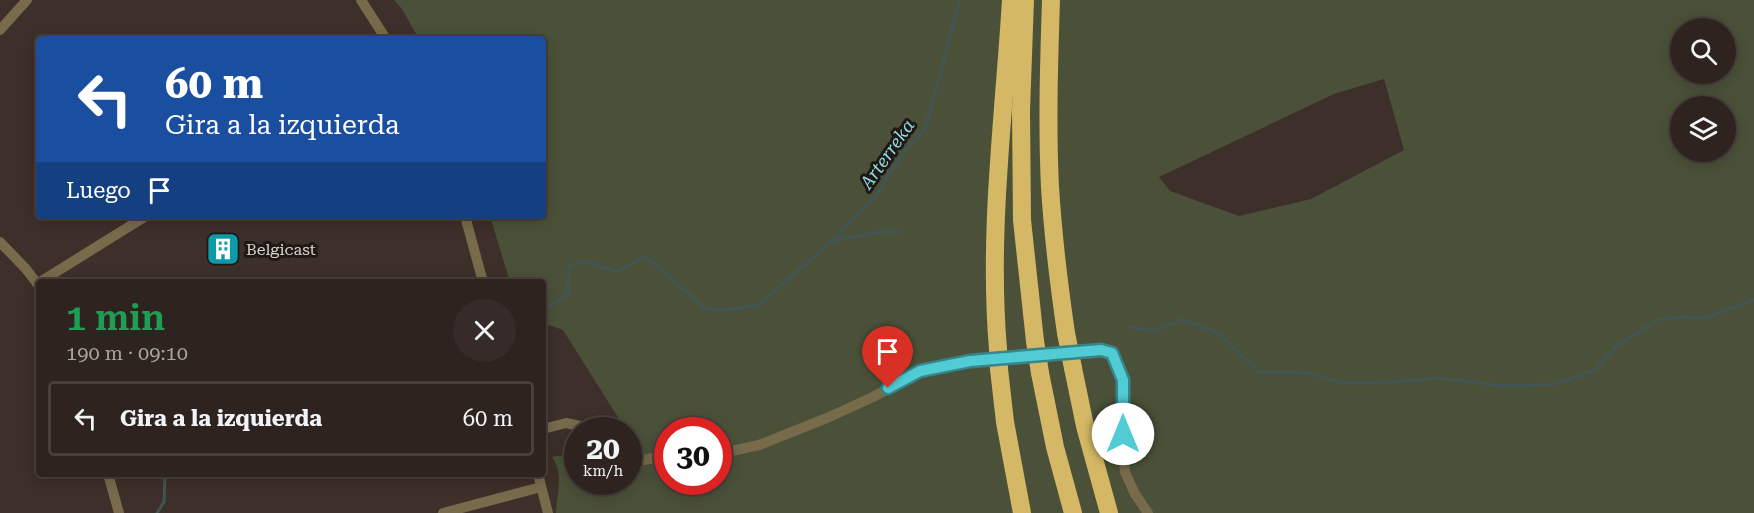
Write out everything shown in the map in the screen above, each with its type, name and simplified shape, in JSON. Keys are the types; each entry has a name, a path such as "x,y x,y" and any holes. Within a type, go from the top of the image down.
{"highway":[{"path":"1011,0 1005,99 995,198 995,300 999,369 1008,440 1022,513"},
{"path":"1025,0 1021,111 1022,220 1035,341 1055,447 1073,513"},
{"path":"1051,0 1048,107 1050,187 1057,262 1066,333 1085,426 1109,513"}],"street":[{"path":"0,30 27,0"},
{"path":"361,0 384,36"},
{"path":"47,279 141,219"},
{"path":"466,219 482,279"},
{"path":"0,242 36,281"},
{"path":"732,451 759,445 827,418 873,397 920,371 970,361 1101,350 1112,353 1123,380 1125,472 1135,494 1148,513"},
{"path":"546,428 564,424"},
{"path":"109,477 119,513"},
{"path":"539,477 548,513"},
{"path":"443,513 541,487"}],"green space":[{"path":"394,0 1754,0 1754,513 556,513 559,478 552,457 564,456 564,495 642,495 643,456 642,417 618,417 563,330 546,324 546,279 509,279 491,219 546,219 546,36 417,36 402,9","holes":["1384,79 1404,150 1311,199 1239,216 1170,191 1159,177 1334,94"]}],"waterway":[{"name":"Arterreka","path":"832,241 874,198 905,150 925,129 960,0"},
{"path":"546,305 549,306 568,294 569,266 586,261 618,272 645,256 706,309 727,310 759,305 832,241 878,232 901,232"},
{"path":"1129,327 1155,331 1182,319 1218,333 1259,372 1309,373 1342,383 1379,383 1438,378 1504,386 1555,384 1594,371 1615,347 1657,320 1680,317 1706,318 1754,299"},
{"path":"157,513 164,502 165,477"}],"place":[{"name":"Belgicast","path":"223,249"}],"route":[{"path":"888,388 920,371 970,361 1101,350 1112,353 1123,380 1123,434"}]}
